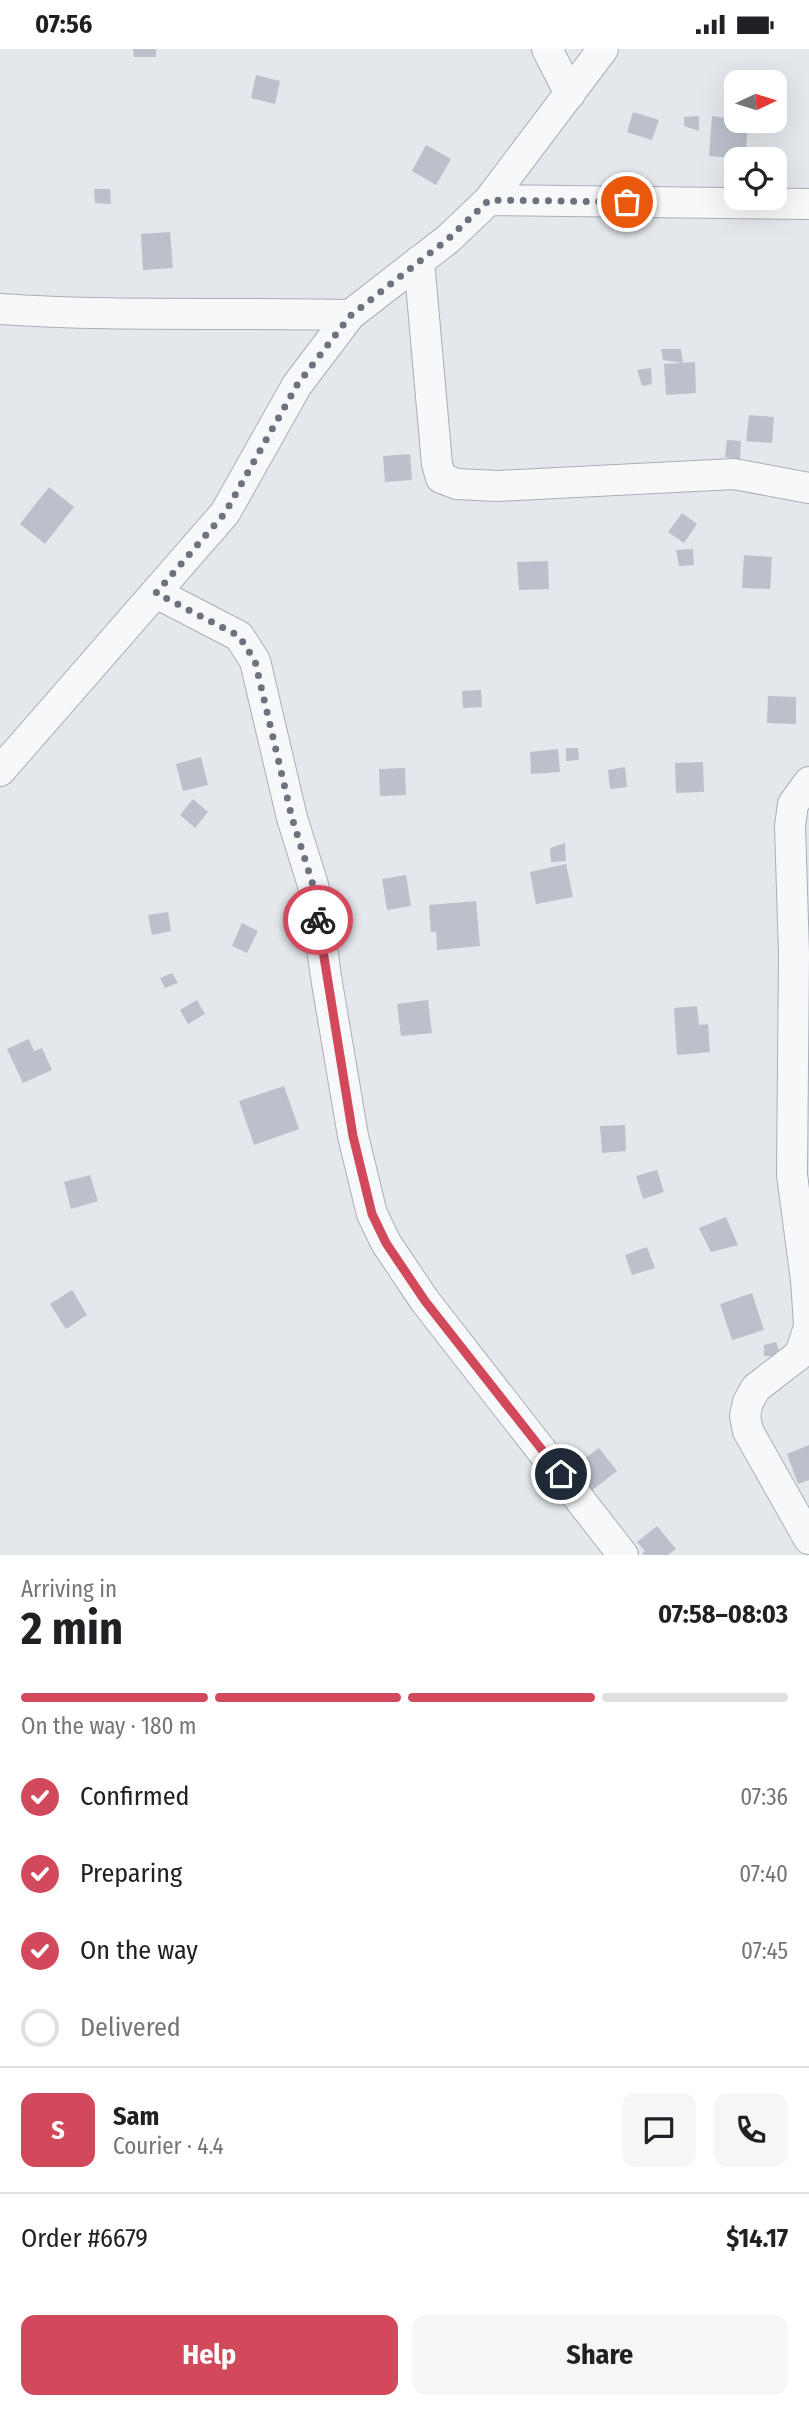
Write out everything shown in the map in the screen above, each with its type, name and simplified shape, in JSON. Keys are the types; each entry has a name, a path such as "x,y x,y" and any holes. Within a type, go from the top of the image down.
{"street":[{"path":"547,49 570,95"},
{"path":"0,771 225,513 297,385 350,316 448,239 489,200 603,49"},
{"path":"489,200 809,204"},
{"path":"419,261 437,464 442,478 457,485 497,486 734,474 809,488"},
{"path":"0,309 73,314 259,313 350,316"},
{"path":"156,593 239,636 255,661 292,818 313,885 353,1136 372,1214 386,1243 425,1301 623,1555"},
{"path":"809,782 793,804 790,826 802,953 792,1175 809,1325 800,1355 756,1388 748,1402 745,1416 748,1431 809,1539"}],"building":[{"path":"133,49 156,49 156,57 134,57"},
{"path":"256,75 280,81 275,104 251,98"},
{"path":"633,112 659,120 652,140 627,132"},
{"path":"699,116 699,131 684,126 684,117"},
{"path":"712,116 724,118 724,133 747,133 746,147 724,147 724,157 709,156"},
{"path":"426,145 451,159 436,185 412,171"},
{"path":"94,189 110,189 111,204 95,203"},
{"path":"170,232 173,268 143,270 141,234"},
{"path":"661,349 681,349 683,363 663,360"},
{"path":"695,362 696,393 666,395 664,364"},
{"path":"651,368 652,384 642,386 637,370"},
{"path":"749,415 774,417 772,443 746,441"},
{"path":"727,440 741,441 740,459 725,457"},
{"path":"410,454 412,480 385,482 383,456"},
{"path":"49,487 74,507 45,544 20,524"},
{"path":"682,513 697,524 684,543 668,532"},
{"path":"693,549 694,565 679,566 676,550"},
{"path":"744,555 772,557 770,589 742,588"},
{"path":"548,561 549,589 519,590 517,562"},
{"path":"481,690 482,707 463,708 462,691"},
{"path":"768,696 796,697 796,724 767,723"},
{"path":"566,748 578,748 579,760 566,761"},
{"path":"558,749 560,772 531,774 530,752"},
{"path":"201,757 208,785 183,791 176,764"},
{"path":"703,762 704,792 676,793 675,763"},
{"path":"625,767 627,787 610,789 608,770"},
{"path":"405,768 406,795 380,796 379,769"},
{"path":"193,799 208,812 195,828 180,815"},
{"path":"565,843 566,861 551,862 550,848"},
{"path":"566,864 573,897 536,904 530,872"},
{"path":"406,875 411,906 387,910 382,879"},
{"path":"476,901 480,946 437,950 436,932 431,932 429,905"},
{"path":"168,912 171,931 152,935 148,915"},
{"path":"242,923 258,931 247,953 232,946"},
{"path":"172,973 178,983 165,988 160,978"},
{"path":"197,1000 205,1014 188,1024 180,1010"},
{"path":"428,1000 432,1033 401,1036 397,1004"},
{"path":"697,1006 699,1025 708,1024 710,1052 677,1055 674,1008"},
{"path":"29,1039 34,1051 42,1048 52,1070 23,1083 7,1049"},
{"path":"284,1086 299,1129 254,1145 239,1101"},
{"path":"625,1125 626,1151 602,1153 600,1126"},
{"path":"657,1170 664,1192 643,1199 636,1176"},
{"path":"90,1175 98,1201 71,1209 64,1182"},
{"path":"726,1217 738,1245 711,1252 699,1228"},
{"path":"647,1247 655,1268 632,1275 625,1255"},
{"path":"72,1290 87,1315 66,1329 50,1304"},
{"path":"752,1293 764,1330 732,1340 720,1304"},
{"path":"776,1342 781,1356 764,1356 764,1345"},
{"path":"809,1445 809,1480 798,1484 787,1454"},
{"path":"599,1448 617,1471 591,1491 582,1478 586,1475 577,1464"},
{"path":"657,1526 676,1549 668,1555 644,1555 642,1553 645,1551 637,1542"}],"way so far":[{"path":"318,920 313,885 292,818 255,661 239,636 156,593 225,513 297,385 350,316 448,239 489,200 627,202"}],"route":[{"path":"318,920 353,1136 372,1214 386,1243 425,1301 561,1474"}]}
